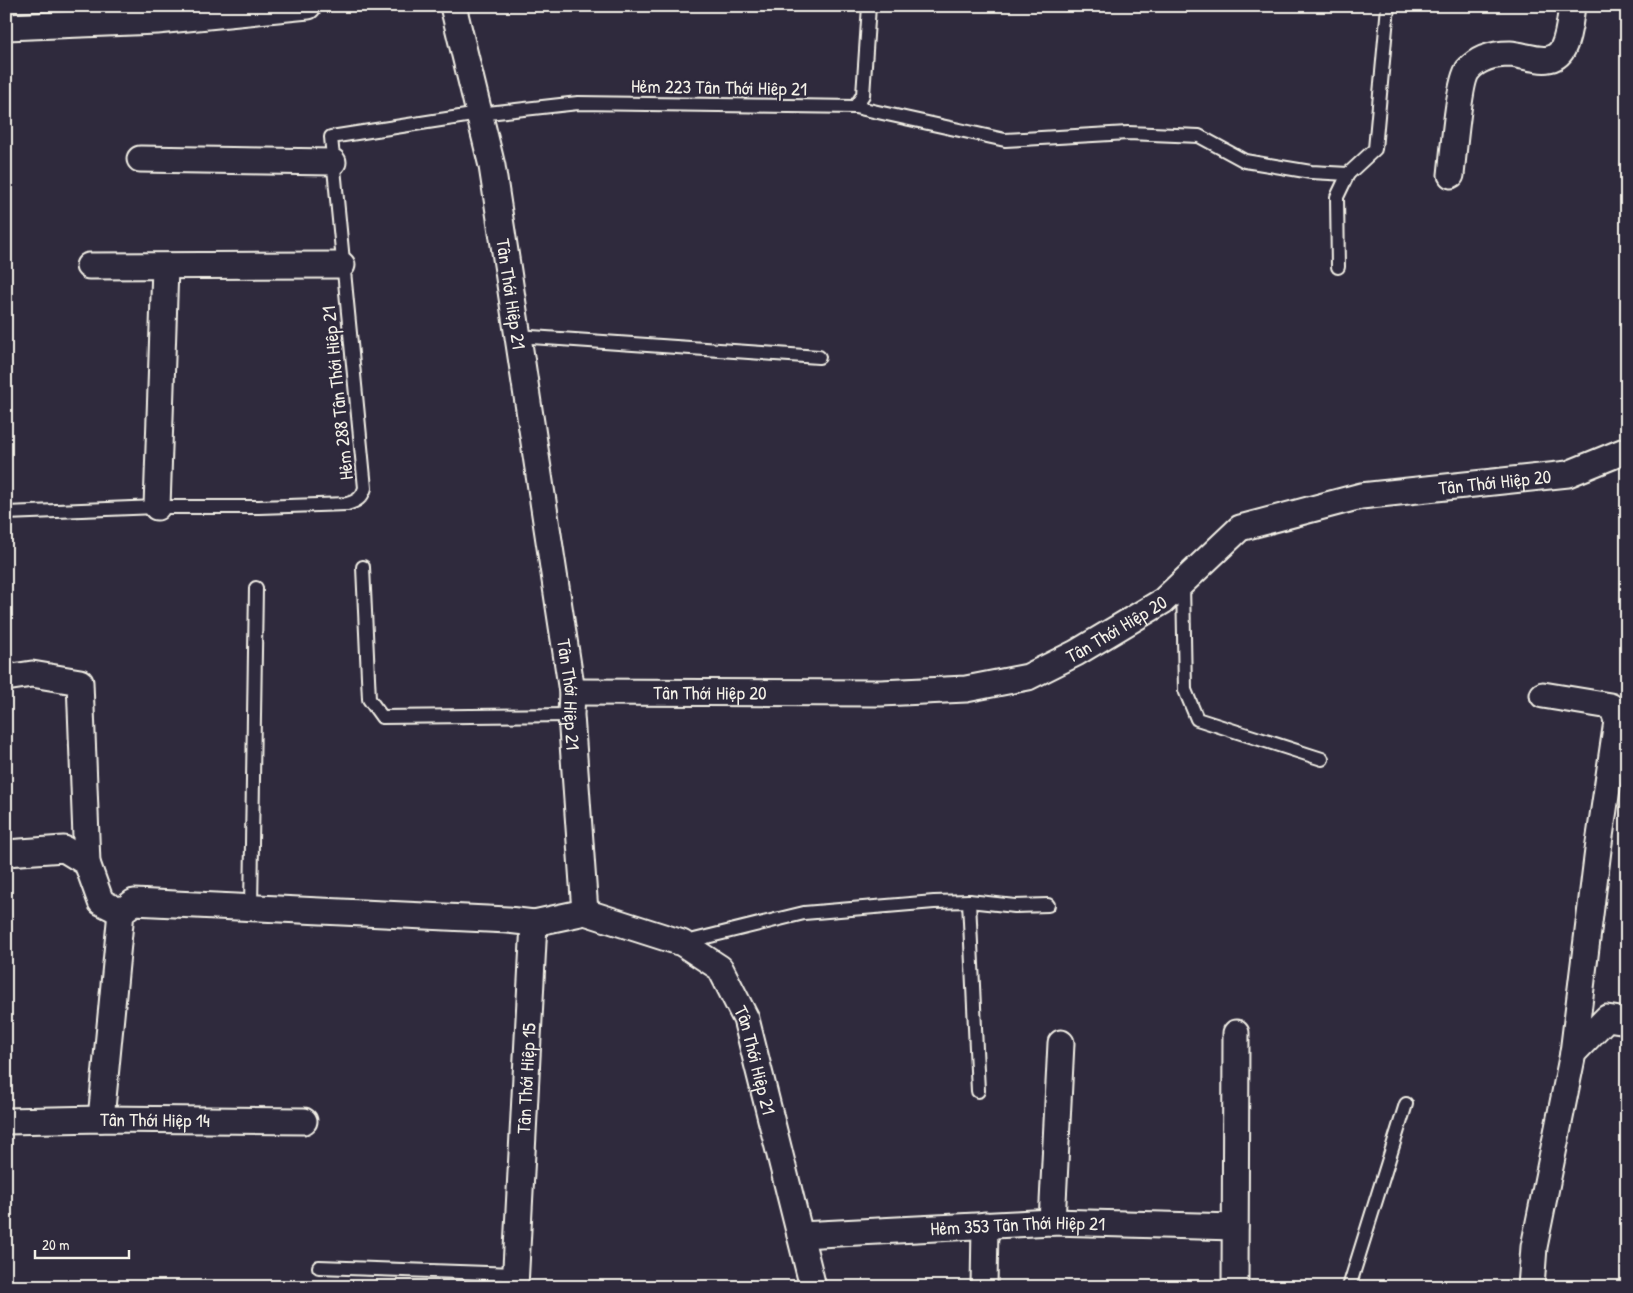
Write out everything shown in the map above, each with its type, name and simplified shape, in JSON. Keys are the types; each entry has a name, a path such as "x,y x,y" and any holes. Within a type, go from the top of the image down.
{"street":[{"path":"6,27 157,21 308,6"},
{"name":"Tân Thới Hiệp 21","path":"453,6 492,166 572,704 585,912 682,943 720,968 746,1019 813,1287"},
{"path":"1451,175 1461,96 1467,70 1488,56 1512,54 1538,60 1555,57 1562,48 1572,6"},
{"path":"140,159 333,162"},
{"path":"89,266 165,267 342,264"},
{"path":"157,507 165,267"},
{"name":"Tân Thới Hiệp 20","path":"572,704 966,689 1028,677 1076,653 1163,601 1240,528 1361,496 1568,474 1627,450"},
{"path":"6,678 32,674 80,682 87,863 101,902 121,912"},
{"path":"1531,1287 1534,1247 1573,1053 1598,850 1617,721 1610,706 1543,695"},
{"path":"6,853 64,849 87,863"},
{"path":"101,1119 121,912 134,902 508,920 534,923 585,912"},
{"name":"Tân Thới Hiệp 15","path":"515,1280 534,923"},
{"path":"1573,1053 1607,1018 1627,1022"},
{"path":"1234,1287 1236,1033"},
{"path":"1052,1222 1060,1042"},
{"name":"Tân Thới Hiệp 14","path":"6,1121 101,1119 304,1121"},
{"name":"Hẻm 353 Tân Thới Hiệp 21","path":"800,1235 1052,1222 1235,1228"},
{"path":"984,1287 985,1225"}],"lane":[{"path":"855,107 863,95 869,6"},
{"path":"1338,267 1338,198 1348,174 1375,149 1388,6"},
{"name":"Hẻm 223 Tân Thới Hiêp 21","path":"479,114 578,103 855,107 1005,140 1128,133 1199,136 1245,161 1311,172 1348,174"},
{"name":"Hẻm 288 Tân Thới Hiêp 21","path":"6,512 157,507 259,507 347,504 356,501 363,495 365,488 342,264 332,137 479,114"},
{"path":"517,336 819,357"},
{"path":"363,567 370,699 382,717 572,704"},
{"path":"1183,582 1186,690 1196,719 1322,759"},
{"path":"251,907 256,588"},
{"path":"969,901 978,1091"},
{"path":"682,943 804,913 934,902 969,901 1015,906 1048,905"},
{"path":"1349,1287 1406,1104"},
{"path":"319,1267 515,1280"}]}
